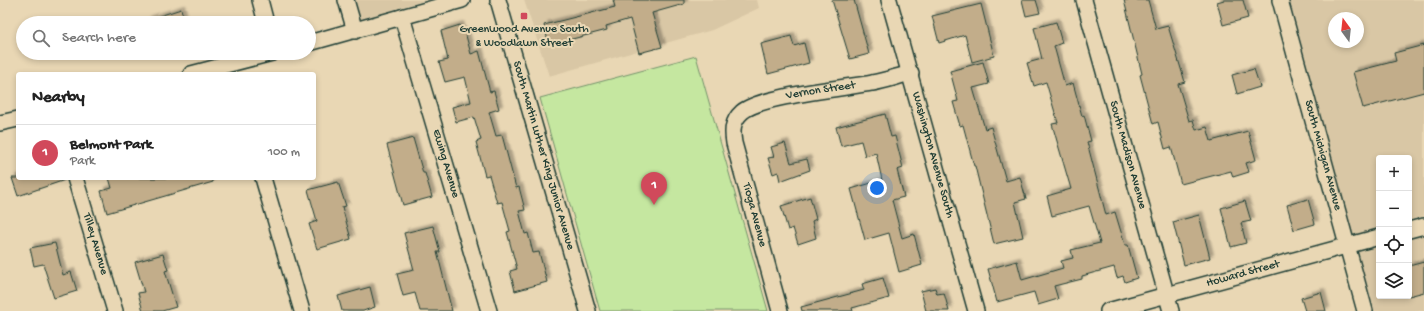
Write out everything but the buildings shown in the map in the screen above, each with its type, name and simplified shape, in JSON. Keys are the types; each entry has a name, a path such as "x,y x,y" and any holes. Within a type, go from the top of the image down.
{"street":[{"path":"260,0 264,16"},
{"path":"346,0 355,31"},
{"path":"316,41 462,0"},
{"name":"South Martin Luther King Junior Avenue","path":"498,0 588,311"},
{"name":"Washington Avenue South","path":"889,0 911,73 976,311"},
{"name":"South Madison Avenue","path":"1084,0 1171,311"},
{"name":"South Michigan Avenue","path":"1280,0 1365,311"},
{"name":"Ewing Avenue","path":"402,17 489,311"},
{"path":"207,72 232,69 254,60"},
{"name":"Vernon Street","path":"735,119 742,111 753,106 796,95 874,83 911,73"},
{"path":"0,123 16,119"},
{"name":"Tioga Avenue","path":"735,119 732,130 734,143 780,311"},
{"name":"Tilley Avenue","path":"76,180 114,311"},
{"path":"264,180 302,311"},
{"path":"1412,229 1424,226"},
{"name":"Howard Street","path":"1108,311 1376,239"}],"shaded area":[{"path":"354,0 426,0 360,20"},
{"path":"524,0 757,0 759,8 712,30 549,76"},
{"path":"1288,0 1424,0 1424,216 1412,219 1412,155 1376,155 1376,229 1353,235"},
{"path":"1424,235 1424,311 1374,311 1358,252 1376,248 1376,299 1412,299 1412,238"}],"green space":[{"path":"696,56 768,311 600,311 540,98"}],"place":[{"name":"Greenwood Avenue South & Woodlawn Street","path":"524,16"},
{"name":"Belmont Park","path":"654,205"}]}
